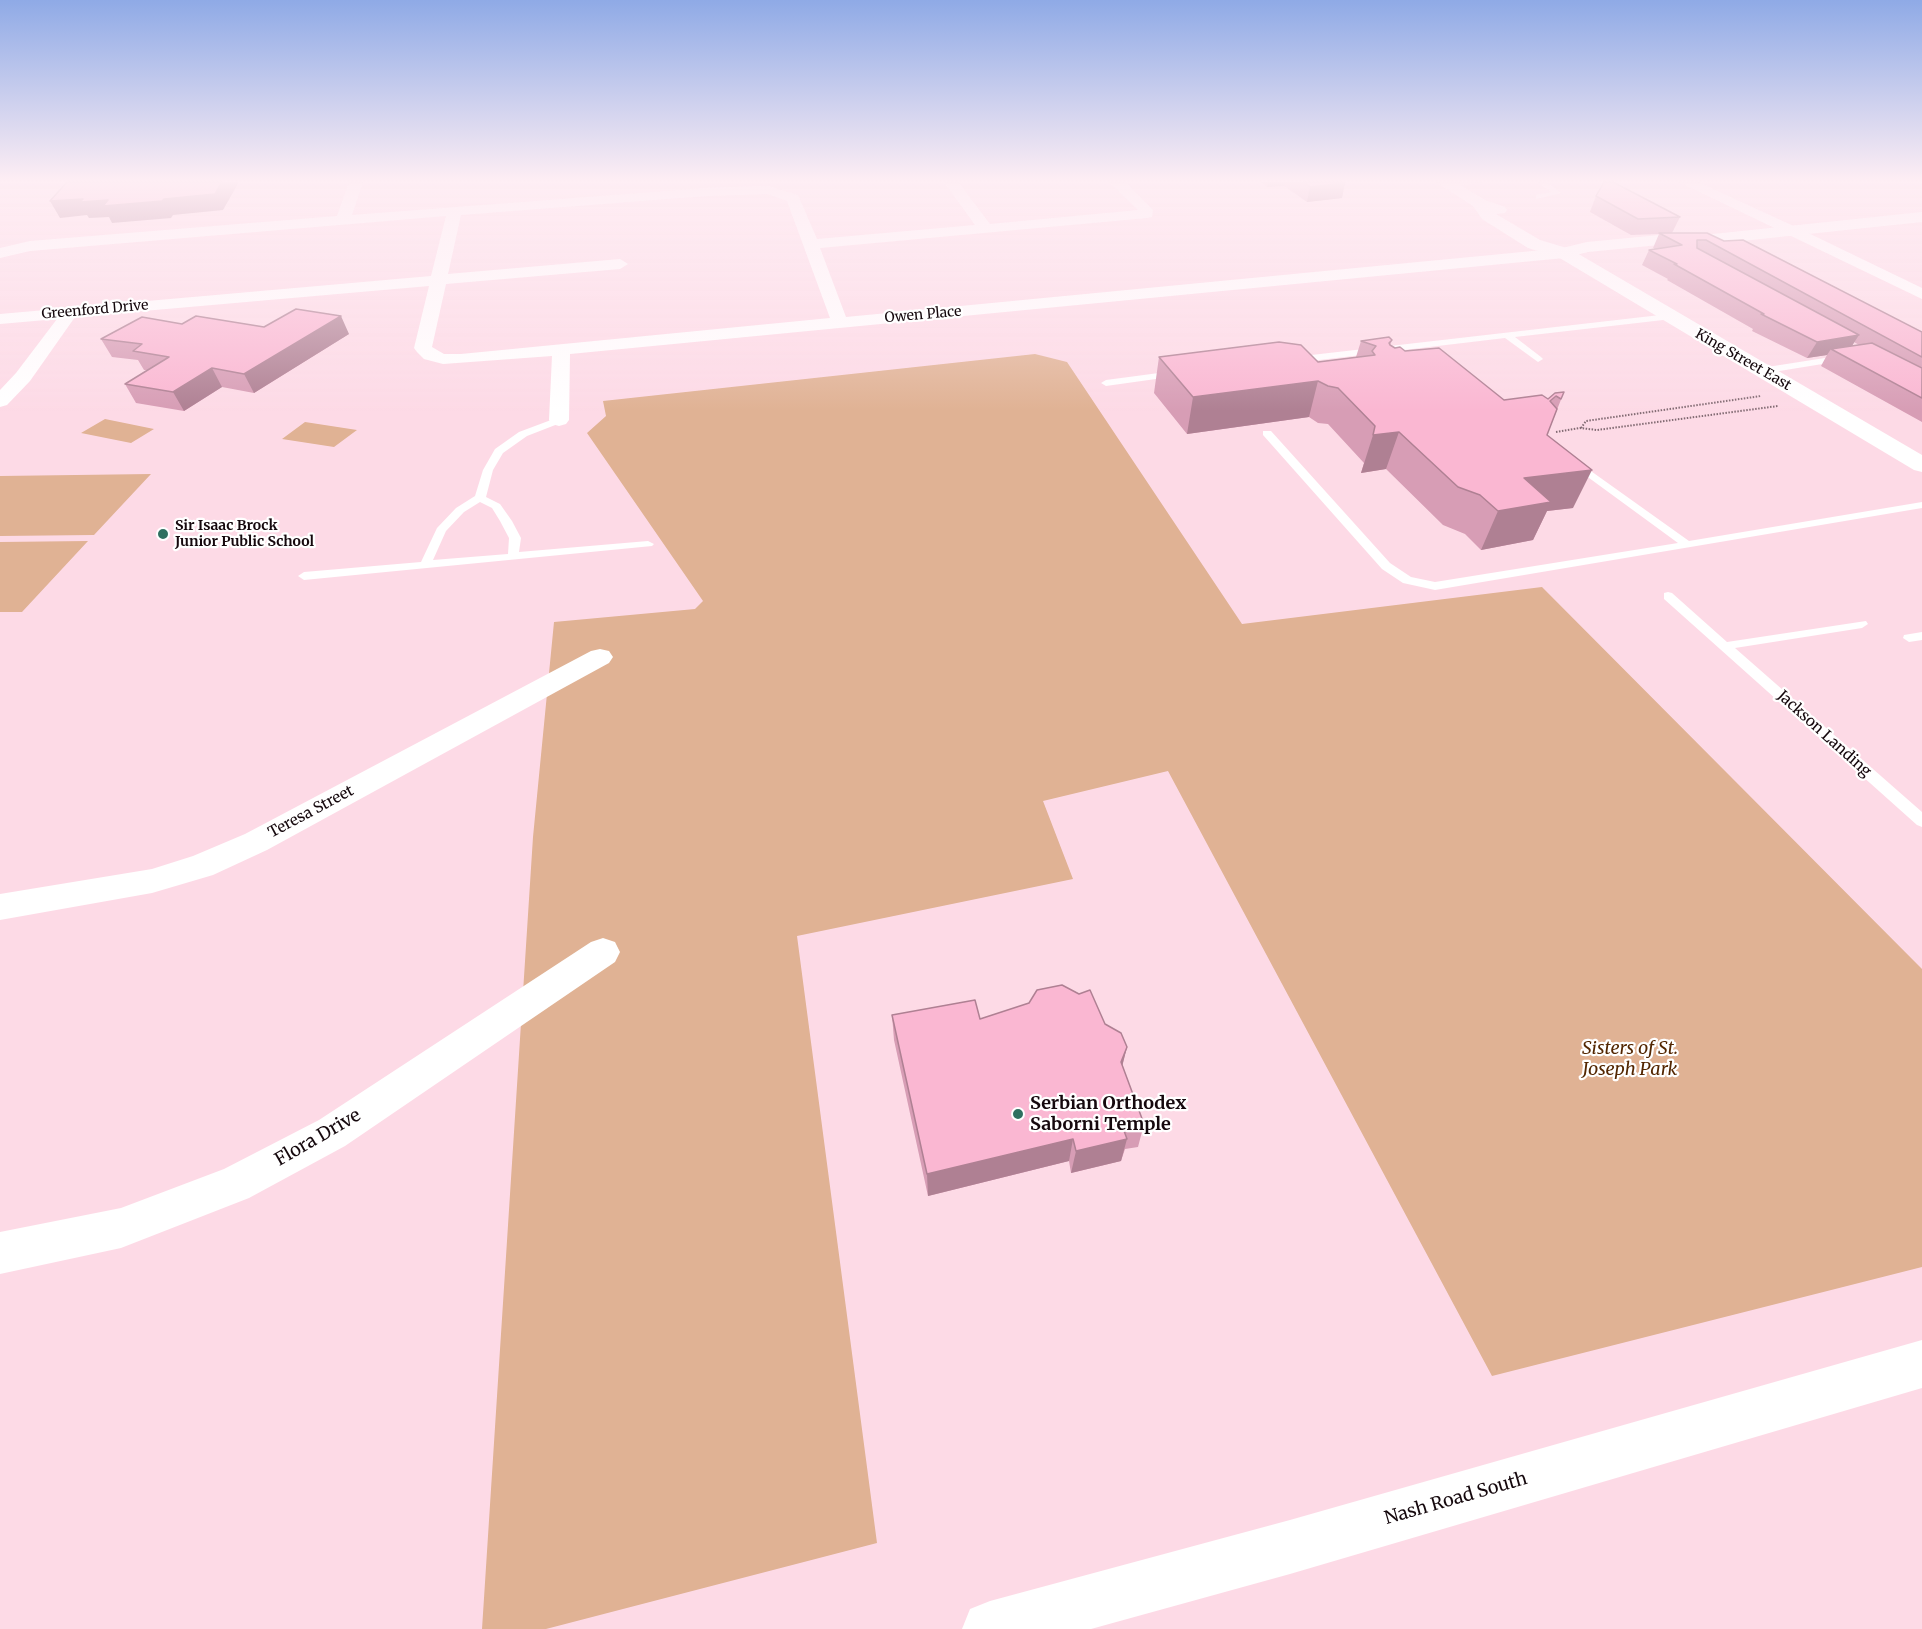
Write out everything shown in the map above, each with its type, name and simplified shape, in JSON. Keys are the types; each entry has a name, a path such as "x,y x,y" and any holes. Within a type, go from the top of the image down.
{"street":[{"name":"Owen Place","path":"443,258 423,348 430,355 443,359 1521,258"},
{"path":"816,258 840,322"},
{"name":"King Street East","path":"1571,258 1922,465"},
{"path":"1849,258 1922,294"},
{"name":"Greenford Drive","path":"0,319 620,264"},
{"path":"0,401 23,377 70,313"},
{"path":"559,420 561,349"},
{"name":"Teresa Street","path":"0,907 152,881 202,866 256,842 600,657"},
{"name":"Flora Drive","path":"0,1253 121,1228 235,1184 332,1133 603,952"},
{"name":"Nash Road South","path":"990,1629 1290,1547 1922,1364"}],"lane":[{"path":"1304,370 1285,361 1669,317"},
{"path":"1506,335 1539,359"},
{"path":"1492,336 1523,359"},
{"path":"1434,343 1443,351"},
{"path":"1382,349 1390,362"},
{"path":"1761,371 1853,356"},
{"path":"1106,382 1183,373"},
{"path":"424,565 441,530 460,510 480,498 488,470 499,451 524,434 559,420"},
{"path":"1267,433 1386,566 1414,583 1450,585 1685,543 1922,505"},
{"path":"1561,452 1685,543"},
{"path":"480,498 496,506 506,521 515,538 513,557"},
{"path":"304,576 648,544"},
{"name":"Jackson Landing","path":"1668,596 1922,821"},
{"path":"1725,646 1862,624"}],"path":[{"path":"1581,428 1586,422 1794,390"},
{"path":"1556,432 1581,428 1597,430 1814,402"}],"green space":[{"name":"Sisters of St. Joseph Park","path":"1035,354 1067,362 1242,624 1542,587 1922,969 1922,1267 1492,1376 1168,771 1043,801 1073,879 797,936 877,1543 546,1629 482,1629 533,837 554,622 695,609 703,601 587,433 606,416 603,401"},
{"path":"105,419 154,429 131,443 81,433"},
{"path":"305,422 357,430 334,447 282,439"},
{"path":"151,474 94,535 0,536 0,476"},
{"path":"88,541 22,612 0,612 0,542"}],"building":[{"path":"1665,258 1716,258 1859,335 1817,342 1761,314 1764,314 1674,264 1677,264"},
{"path":"1739,258 1778,258 1922,332 1922,357"},
{"path":"296,309 341,316 244,374 212,368 173,392 125,384 169,357 133,351 142,344 101,339 142,317 182,324 196,316 264,327"},
{"path":"1389,337 1392,340 1390,345 1395,348 1400,347 1405,351 1439,348 1504,400 1542,395 1548,399 1555,393 1564,392 1561,399 1556,396 1550,401 1557,409 1547,435 1592,470 1524,478 1551,502 1498,511 1480,495 1458,487 1399,432 1373,435 1375,426 1338,388 1318,381 1193,397 1159,357 1279,342 1301,345 1318,362 1375,355 1372,351 1376,346 1361,341"},
{"path":"1872,343 1922,368 1922,398 1831,349"},
{"name":"Serbian Orthodex Saborni Temple","path":"1062,985 1079,994 1090,990 1105,1024 1121,1033 1127,1047 1121,1062 1144,1124 1123,1128 1127,1139 1076,1151 1073,1139 927,1174 892,1015 975,1000 980,1019 1029,1003 1037,990"}],"place":[{"name":"Sir Isaac Brock Junior Public School","path":"163,534"},
{"name":"Serbian Orthodex Saborni Temple","path":"1018,1114"}]}
